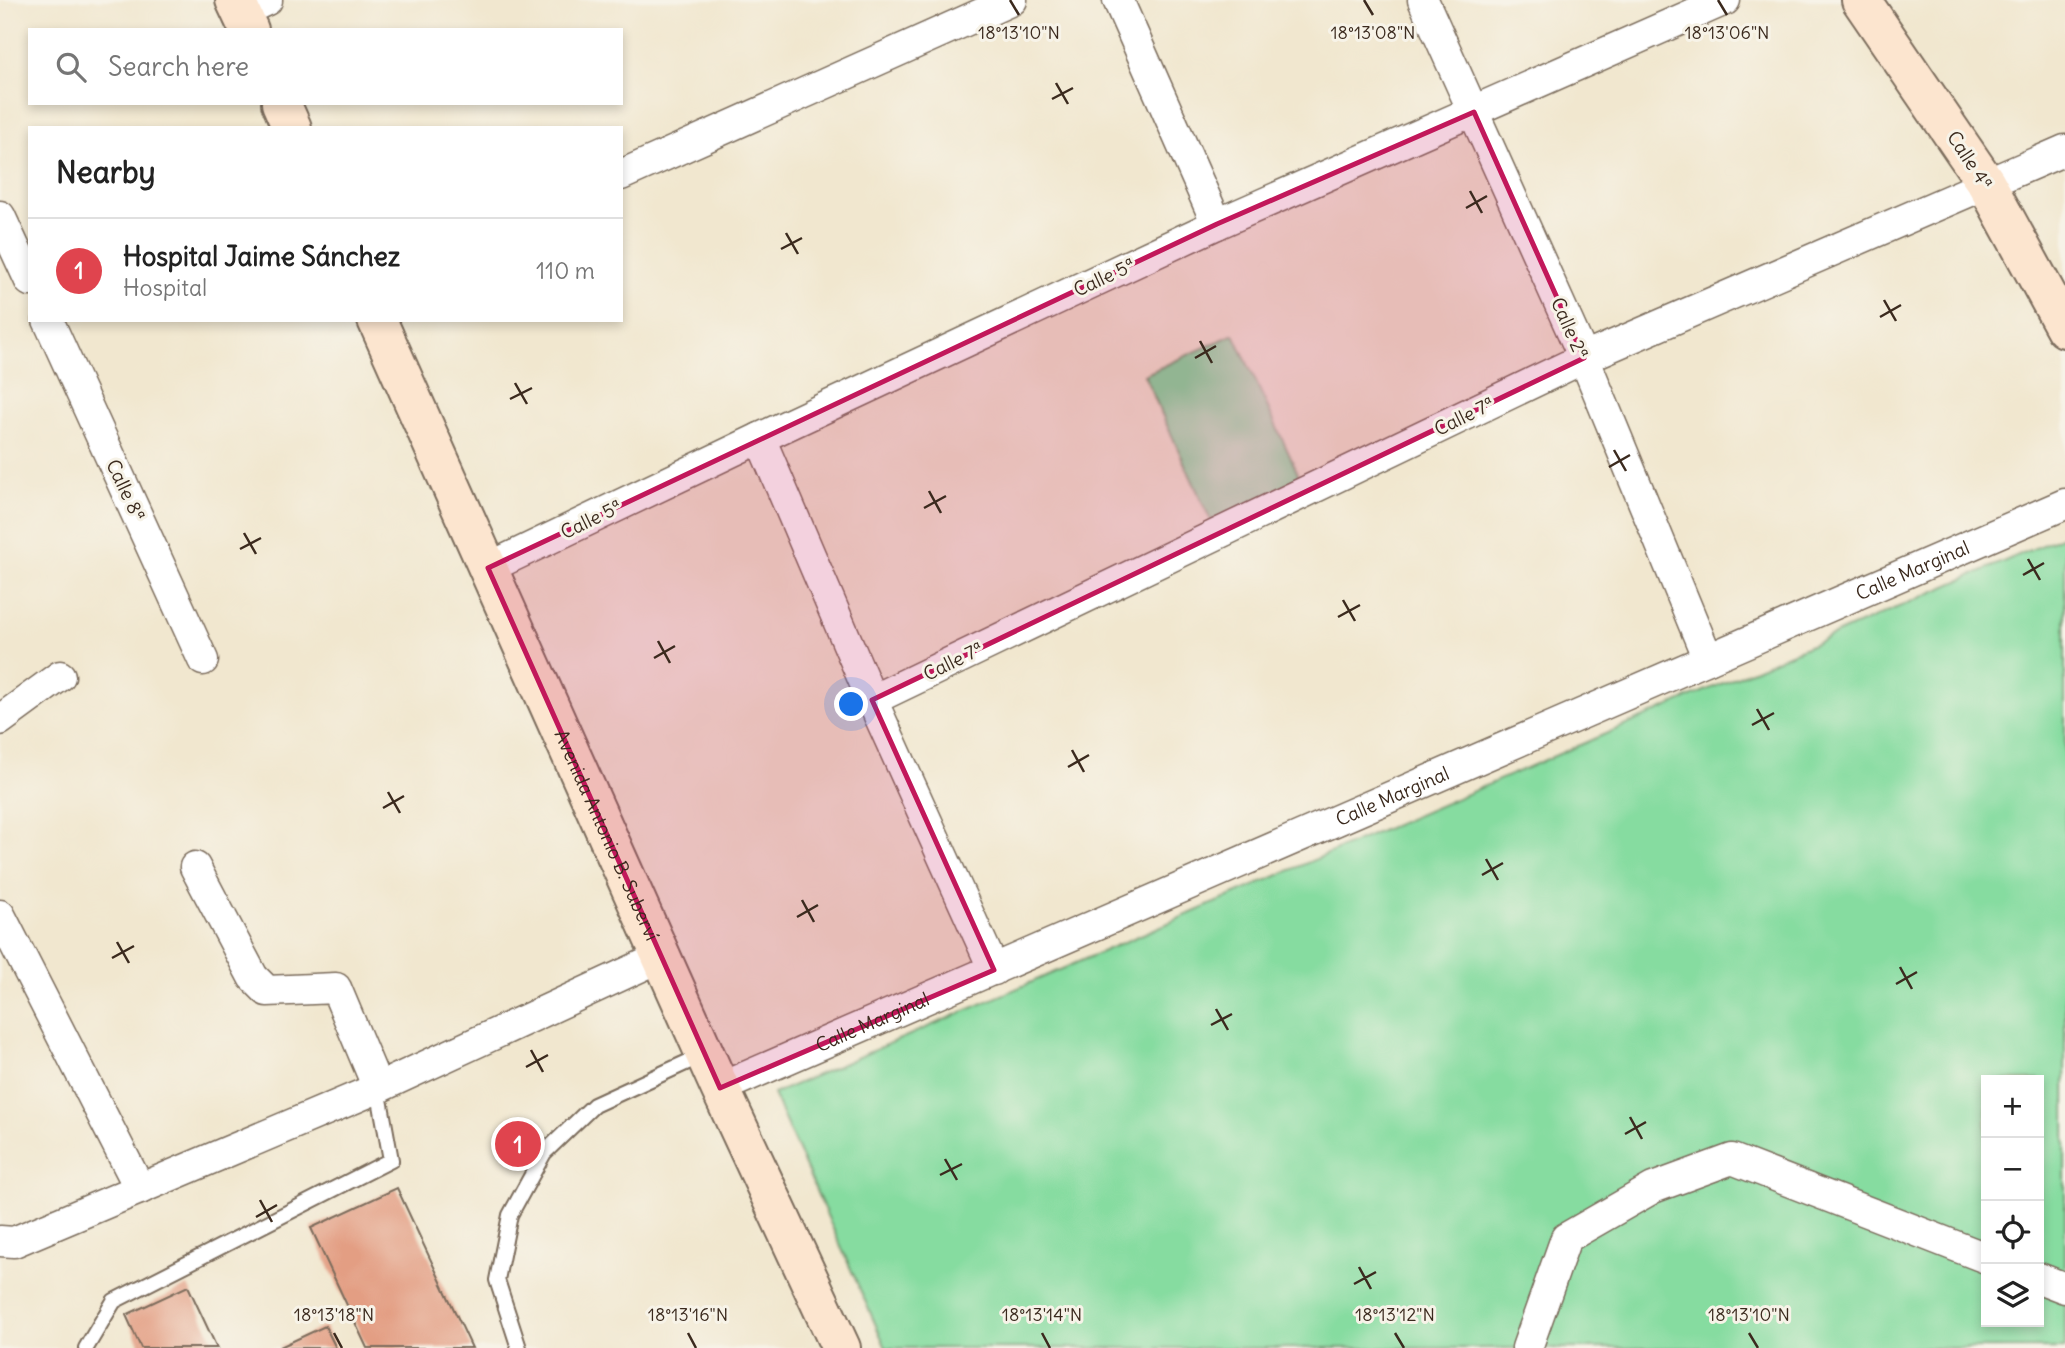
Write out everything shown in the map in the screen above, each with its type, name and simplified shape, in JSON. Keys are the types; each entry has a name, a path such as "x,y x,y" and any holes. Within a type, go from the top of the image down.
{"main road":[{"name":"Calle 4ª","path":"1861,0 1986,183 2065,328"},
{"path":"282,105 291,126"},
{"name":"Avenida Antonio B. Suberví","path":"378,322 720,1088 841,1348"}],"street":[{"path":"623,174 1012,0"},
{"path":"1118,0 1217,225"},
{"name":"Calle 2ª","path":"1423,0 1584,358 1708,659"},
{"name":"Calle 5ª","path":"488,568 1217,225 1726,0"},
{"name":"Calle 7ª","path":"872,700 1584,358 2065,150"},
{"path":"0,216 28,277"},
{"name":"Calle 8ª","path":"49,322 203,660"},
{"path":"760,438 872,700 994,970"},
{"name":"Calle Marginal","path":"720,1088 2065,504"},
{"path":"0,720 60,676"},
{"path":"195,867 253,977 267,991 336,988 378,1088"},
{"path":"0,915 140,1189"},
{"path":"0,1241 15,1242 378,1088 663,956"},
{"path":"1527,1348 1566,1238 1653,1188 1732,1159 1981,1256"},
{"path":"2044,1280 2065,1288"}],"lane":[{"path":"519,1348 497,1280 510,1215 544,1153 594,1105 706,1054"},
{"path":"86,1348 114,1301 391,1160 378,1088"}],"highlighted area":[{"path":"1474,112 1584,358 872,700 994,970 720,1088 488,568 1217,224"}],"green space":[{"path":"1234,334 1301,480 1211,521 1144,375"},
{"path":"2065,535 2065,1348 886,1348 773,1094"}],"building":[{"path":"397,1188 472,1348 367,1348 311,1228"},
{"path":"188,1286 217,1348 141,1348 126,1315"},
{"path":"325,1326 336,1348 278,1348"}],"place":[{"name":"Hospital Jaime Sánchez","path":"518,1144"}]}
